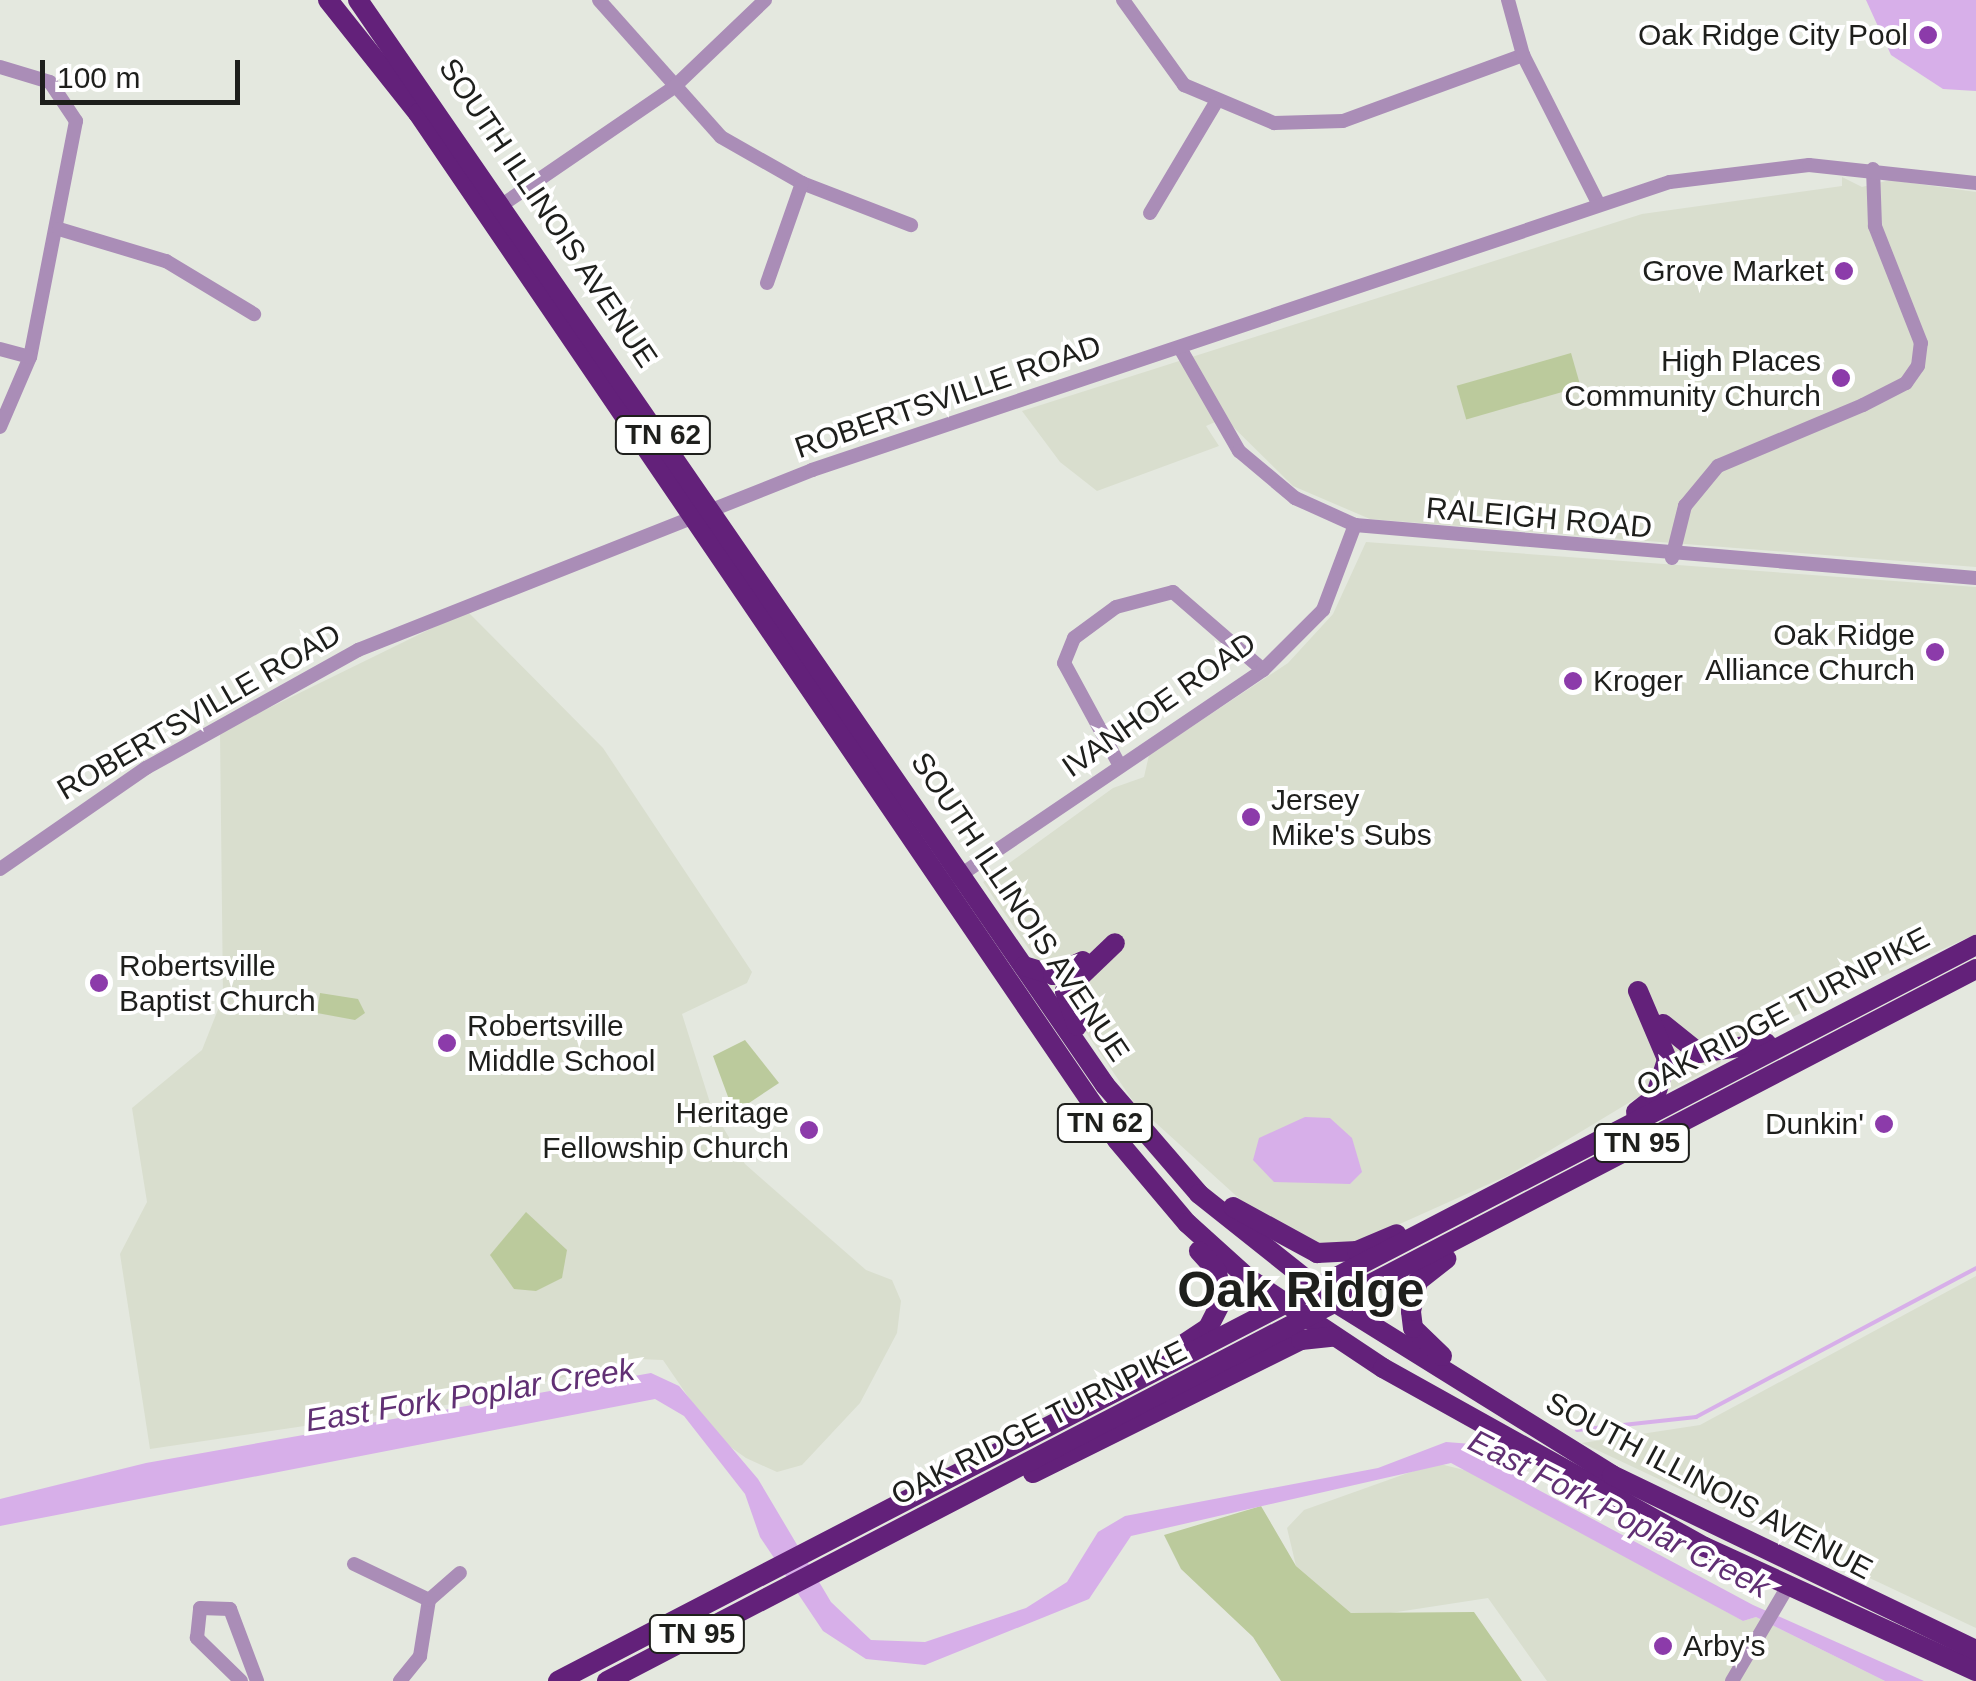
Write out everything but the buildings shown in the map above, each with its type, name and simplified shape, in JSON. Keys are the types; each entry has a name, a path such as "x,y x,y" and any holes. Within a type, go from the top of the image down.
{"highway":[{"name":"TN 62","path":"328,0 487,215 944,887 1155,1188 1308,1320"},
{"name":"SOUTH ILLINOIS AVENUE","path":"358,0 506,203 1024,966 1136,1126 1170,1163 1318,1290 1508,1412 1717,1531 1976,1650"},
{"path":"1024,966 1053,975 1115,943 1073,977 1066,1005 1136,1126"},
{"name":"OAK RIDGE TURNPIKE","path":"558,1681 1318,1290 1976,945"},
{"name":"OAK RIDGE TURNPIKE","path":"607,1681 1308,1320 1976,968"},
{"path":"1170,1163 1269,1234 1317,1252 1357,1250 1532,1178 1655,1097 1666,1048 1638,991 1680,1043 1724,1056 1896,988"},
{"path":"1108,1398 1208,1328 1222,1300 1217,1271 1155,1188"},
{"path":"1508,1412 1428,1347 1411,1311 1428,1268 1522,1207"},
{"name":"SOUTH ILLINOIS AVENUE","path":"1308,1320 1783,1594 1976,1670"},
{"path":"938,1509 1058,1463 1301,1340 1333,1337"}],"street":[{"path":"599,0 721,137 802,183 912,225"},
{"path":"487,215 674,86 765,0"},
{"path":"1123,0 1166,68 1215,104 1274,124 1342,121 1523,55"},
{"path":"1508,0 1523,55 1600,205"},
{"path":"0,67 50,82 72,110 76,146 30,357 0,427"},
{"path":"1150,213 1215,104"},
{"name":"ROBERTSVILLE ROAD","path":"0,870 146,768 316,671 473,597 1180,348 1600,205 1744,168 1873,169 1976,183"},
{"path":"1672,558 1684,506 1718,466 1877,398 1918,366 1921,343 1874,226 1873,169"},
{"path":"767,283 802,183"},
{"path":"59,229 166,260 254,314"},
{"name":"RALEIGH ROAD","path":"1180,348 1238,450 1295,498 1355,525 1672,558 1976,578"},
{"path":"0,349 30,357"},
{"name":"IVANHOE ROAD","path":"944,887 1263,670 1323,610 1355,525"},
{"path":"1120,766 1064,664 1074,638 1116,607 1174,592 1263,670"},
{"path":"354,1564 429,1600"},
{"path":"400,1681 420,1656 429,1600 460,1573"},
{"path":"1732,1681 1766,1629 1783,1594"},
{"path":"241,1681 202,1648 193,1620 200,1608 230,1609 257,1681"}],"shaded area":[{"name":"Oak Ridge City Pool","path":"1866,0 1976,0 1976,91 1943,89 1891,55"},
{"path":"1842,177 1862,187 1890,180 1976,192 1976,567 1370,519 1293,486 1224,418 1206,426 1219,446 1097,491 1060,462 1022,411 1642,214 1842,186"},
{"path":"1366,542 1976,587 1976,934 1726,1047 1720,1064 1667,1092 1650,1090 1509,1175 1364,1240 1322,1245 1243,1202 1135,1104 983,882 1113,788 1144,777 1149,755 1288,663 1333,614"},
{"name":"Robertsville Middle School","path":"467,611 603,748 752,972 747,983 682,1014 712,1109 745,1164 866,1270 892,1280 901,1301 897,1333 860,1403 802,1465 777,1472 746,1458 715,1436 663,1360 638,1359 459,1403 150,1449 120,1254 147,1202 132,1108 202,1050 223,997 220,732"},
{"path":"1305,1117 1330,1118 1352,1138 1362,1172 1350,1184 1274,1182 1253,1160 1259,1138"},
{"path":"1976,1276 1976,1628 1582,1443 1700,1425"},
{"name":"East Fork Poplar Creek","path":"651,1373 679,1386 758,1479 831,1602 871,1640 925,1642 1026,1608 1067,1582 1098,1532 1125,1516 1378,1468 1446,1442 1498,1446 1511,1455 1508,1471 1533,1487 1753,1605 1924,1681 1885,1681 1756,1617 1743,1621 1451,1463 1131,1536 1089,1599 925,1665 866,1659 823,1631 760,1537 745,1494 684,1416 655,1399 0,1526 0,1499 146,1463"},
{"path":"1436,1463 1484,1475 1743,1621 1756,1617 1885,1681 1547,1681 1488,1598 1371,1616 1351,1613 1296,1566 1287,1528 1304,1510"}],"green space":[{"path":"1571,353 1581,387 1466,419 1457,386"},
{"path":"320,993 358,999 365,1013 355,1020 317,1013"},
{"path":"745,1040 779,1083 734,1113 713,1056"},
{"path":"526,1212 567,1250 562,1278 536,1291 514,1289 490,1255"},
{"path":"1261,1506 1296,1566 1351,1613 1474,1612 1522,1681 1281,1681 1253,1637 1181,1569 1164,1535"}],"waterway":[{"path":"1577,1430 1696,1417 1976,1268"}],"place":[{"name":"Oak Ridge City Pool","path":"1928,35"},
{"name":"Grove Market","path":"1844,271"},
{"name":"High Places Community Church","path":"1841,378"},
{"name":"Oak Ridge Alliance Church","path":"1935,652"},
{"name":"Kroger","path":"1573,681"},
{"name":"Jersey Mike's Subs","path":"1251,817"},
{"name":"Robertsville Baptist Church","path":"99,983"},
{"name":"Robertsville Middle School","path":"447,1043"},
{"name":"Dunkin'","path":"1884,1124"},
{"name":"Heritage Fellowship Church","path":"809,1130"},
{"name":"Arby's","path":"1663,1646"}],"district":[{"name":"Oak Ridge","path":"1301,1291"}]}
